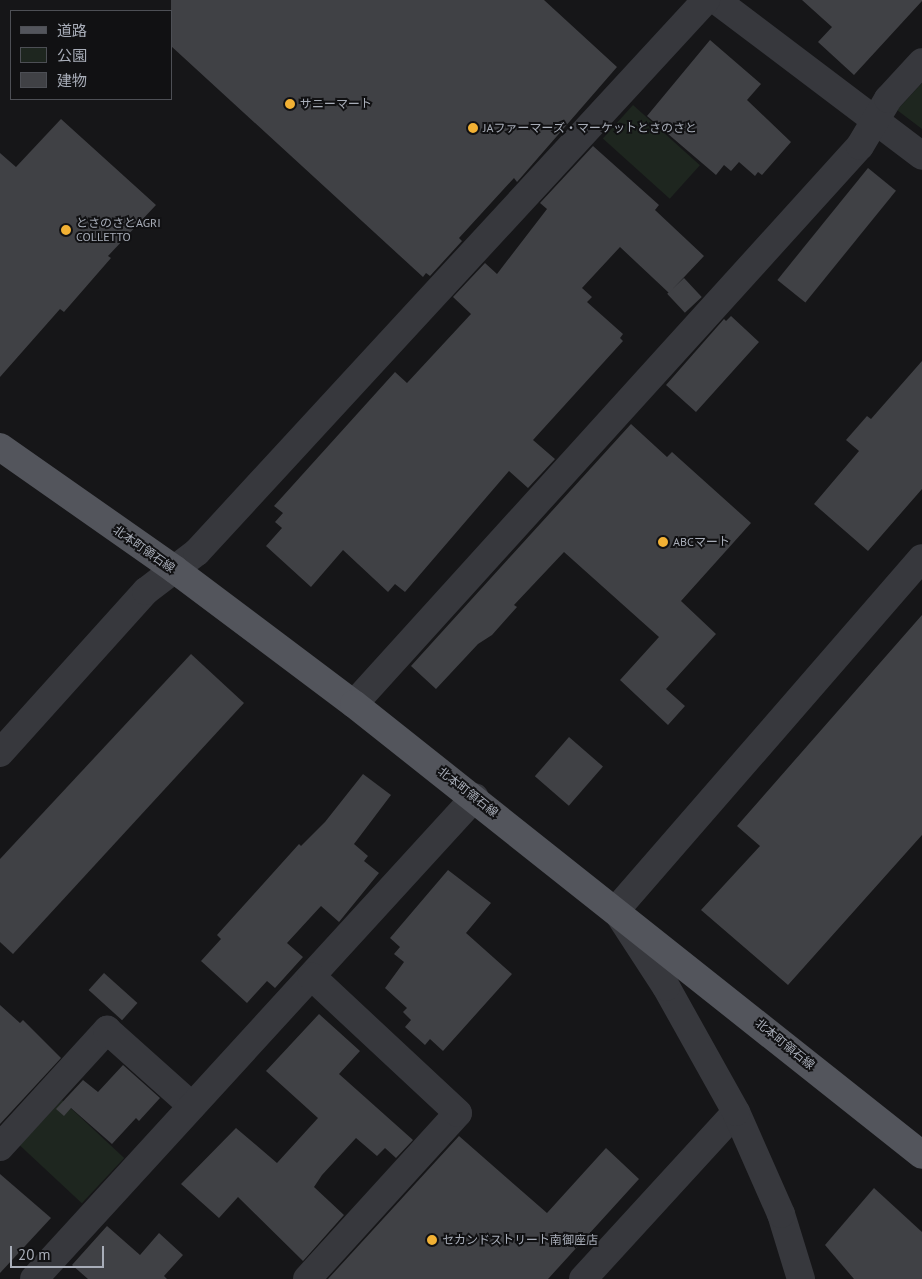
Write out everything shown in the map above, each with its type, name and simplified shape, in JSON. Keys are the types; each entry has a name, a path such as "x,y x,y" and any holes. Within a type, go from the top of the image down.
{"main road":[{"name":"北本町領石線","path":"0,447 174,569 354,704 475,797 922,1155"}],"street":[{"path":"0,753 139,599 197,552 706,0"},
{"path":"716,0 922,156"},
{"path":"354,704 860,146 888,99 922,62"},
{"path":"800,1279 781,1214 736,1112 666,987 616,910 922,558"},
{"path":"34,1279 475,797"},
{"path":"307,1279 458,1113 312,977"},
{"path":"0,1147 107,1030 192,1106"},
{"path":"583,1279 736,1112"}],"green space":[{"path":"922,83 922,129 897,110"},
{"path":"633,105 700,165 670,199 603,138"},
{"path":"62,1100 124,1158 82,1203 20,1145"}],"building":[{"path":"171,0 544,0 617,67 517,182 514,178 459,238 462,241 430,276 426,273 423,277 172,47"},
{"path":"802,0 922,1 854,75 818,42 832,27"},
{"path":"710,40 761,84 747,100 791,142 762,175 758,172 755,176 739,162 731,171 724,165 716,175 647,116"},
{"name":"とさのさとAGRI COLLETTO","path":"61,119 156,205 108,256 111,258 64,312 60,309 0,377 0,153 16,167"},
{"path":"593,146 659,205 655,210 704,256 669,293 620,247 582,288 592,297 587,302 623,334 620,338 623,341 533,440 555,459 528,488 509,471 405,592 395,584 388,592 343,550 311,587 266,546 282,528 275,522 283,513 274,506 395,372 407,383 471,314 453,297 485,263 497,274 547,209 540,203"},
{"path":"868,168 896,191 805,303 777,280"},
{"path":"684,278 702,297 685,313 667,294"},
{"path":"731,316 759,342 696,412 666,385 724,319 726,321"},
{"path":"922,361 922,489 868,551 814,504 859,451 846,440 867,416 871,419"},
{"path":"631,424 667,457 672,452 751,523 681,601 716,634 666,689 685,706 668,725 620,680 659,637 564,552 514,605 517,607 492,635 478,644 436,689 411,666"},
{"path":"922,615 922,835 788,985 701,910 760,846 737,826"},
{"path":"191,654 244,703 13,954 0,942 0,859"},
{"path":"569,737 603,767 569,806 535,776"},
{"path":"363,774 391,795 354,844 368,856 364,861 379,873 339,922 321,906 287,943 303,957 275,988 267,981 247,1003 201,961 221,939 217,935 299,844 301,846 325,822"},
{"path":"448,870 491,903 466,933 512,974 443,1051 430,1039 425,1045 405,1027 411,1020 403,1012 407,1008 385,988 404,962 394,954 400,947 390,938"},
{"path":"104,973 137,1003 122,1020 89,990"},
{"path":"0,1005 20,1023 23,1020 61,1058 0,1124"},
{"path":"319,1014 360,1051 339,1074 413,1140 396,1158 385,1148 377,1156 356,1138 322,1175 314,1187 344,1215 303,1261 238,1197 219,1218 181,1184 236,1128 277,1163 318,1118 266,1071"},
{"path":"123,1065 160,1098 139,1121 136,1118 112,1144 71,1108 64,1116 56,1109 83,1080 98,1092"},
{"path":"459,1136 547,1213 606,1148 639,1179 548,1279 328,1279"},
{"path":"0,1174 51,1218 0,1273"},
{"path":"874,1188 922,1232 922,1279 854,1279 825,1245"},
{"path":"107,1226 140,1255 159,1233 183,1255 164,1276 167,1279 88,1279 72,1265"}],"place":[{"name":"サニーマート","path":"290,104"},
{"name":"JAファーマーズ・マーケットとさのさと","path":"473,128"},
{"name":"とさのさとAGRI COLLETTO","path":"66,230"},
{"name":"ABCマート","path":"663,542"},
{"name":"セカンドストリート南御座店","path":"432,1240"}]}
